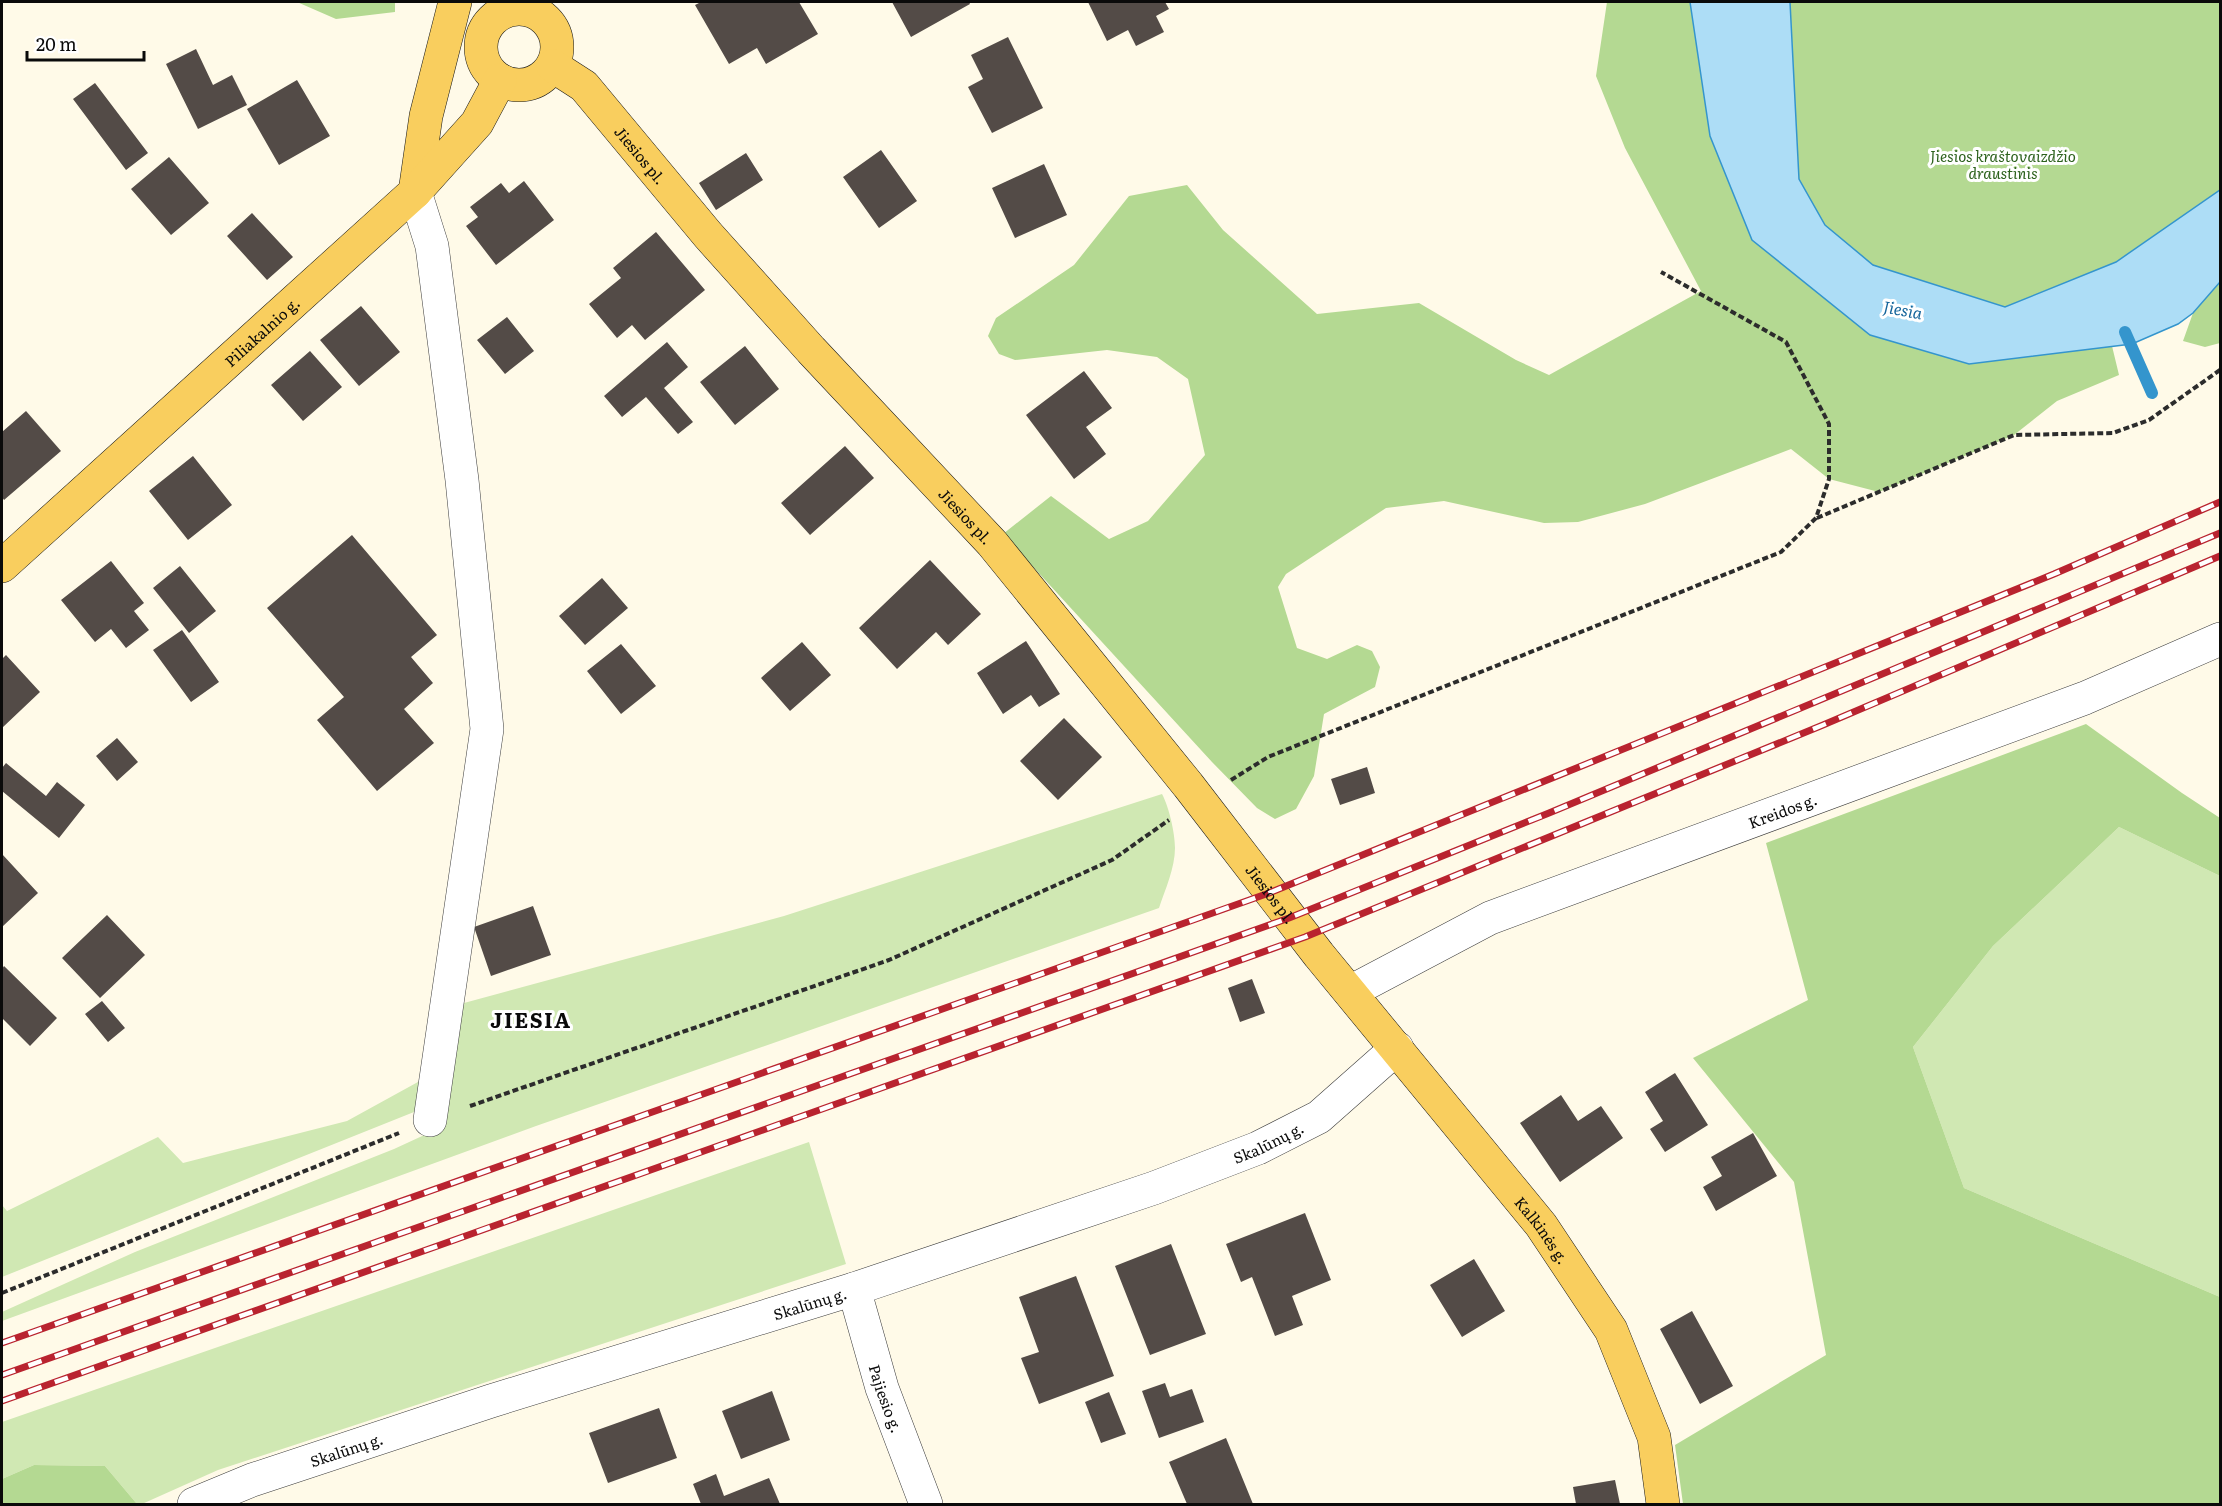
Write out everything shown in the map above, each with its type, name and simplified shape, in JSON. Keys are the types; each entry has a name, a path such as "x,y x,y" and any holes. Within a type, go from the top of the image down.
{"main road":[{"path":"415,192 426,116 455,2"},
{"path":"514,5 548,21 557,43 557,55 553,66 545,76 535,82 523,85 500,80 490,72 484,62 482,39 486,28 494,19 514,5"},
{"name":"Jiesios pl.","path":"553,66 584,86 708,235 811,350 992,543 1350,992"},
{"name":"Piliakalnio g.","path":"2,566 415,192 477,123 500,80"},
{"name":"Kalkinės g.","path":"1350,992 1541,1225 1611,1330 1654,1437 1663,1504"}],"street":[{"path":"415,192 432,246 462,480 487,729 430,1120"},
{"name":"Kreidos g.","path":"1350,992 1490,918 2085,698 2220,639"},
{"name":"Skalūnų g.","path":"194,1504 252,1480 491,1401 854,1289 1154,1188 1258,1148 1319,1117 1397,1048"},
{"name":"Pajiesio g.","path":"854,1289 882,1388 926,1504"}],"path":[{"path":"1661,272 1786,342 1829,424 1828,479 1816,518"},
{"path":"2,1293 430,1120 889,960 1112,860 1198,800 1268,757 1781,552 1816,518 2014,435 2114,433 2140,424 2220,370"}],"green space":[{"path":"297,2 395,2 395,12 336,19"},
{"path":"1607,2 1690,2 1710,136 1752,240 1870,335 2072,350 2112,346 2119,375 2057,401 2014,435 1879,492 1829,479 1791,449 1645,504 1578,522 1544,523 1444,501 1386,508 1286,574 1278,587 1297,648 1327,659 1357,645 1372,651 1380,667 1375,687 1324,714 1314,776 1296,809 1275,819 1257,808 1212,762 1003,534 1051,496 1109,539 1148,521 1205,455 1188,379 1157,357 1107,350 1015,360 999,354 988,336 996,318 1074,265 1129,196 1187,185 1223,230 1317,314 1419,303 1516,360 1549,375 1701,291 1625,148 1596,76"},
{"name":"Jiesios kraštovaizdžio draustinis","path":"1790,2 2220,2 2220,190 2116,262 2005,307 1873,265 1825,225 1799,179"},
{"path":"2220,282 2220,343 2205,347 2183,341 2193,313"},
{"path":"2086,724 2220,818 2220,876 2119,827 1993,946 1913,1047 1964,1188 2220,1297 2220,1504 1683,1504 1675,1445 1826,1355 1794,1182 1693,1058 1808,1000 1766,843"},
{"path":"1162,794 1171,820 1175,856 1159,908 536,1126 2,1321 2,1312 135,1252 394,1149 433,1131 450,1031 464,1003 784,916"},
{"path":"2119,827 2220,876 2220,1297 1964,1188 1913,1047 1993,946"},
{"path":"427,1077 414,1112 2,1277 2,1205 7,1211 158,1137 183,1163 347,1121"},
{"path":"809,1142 846,1264 218,1470 142,1504 137,1504 105,1466 34,1465 2,1479 2,1422"},
{"path":"34,1465 105,1466 137,1504 2,1504 2,1479"}],"water":[{"name":"Jiesia","path":"1690,2 1790,2 1799,179 1825,225 1873,265 2005,307 2116,262 2220,190 2220,282 2193,313 2178,324 2132,344 1969,364 1870,335 1752,240 1710,136"}],"building":[{"path":"701,2 799,2 818,34 766,64 757,48 729,64 695,5"},
{"path":"892,2 969,2 970,4 911,37"},
{"path":"1088,2 1165,2 1169,9 1156,16 1164,32 1136,46 1128,30 1107,41"},
{"path":"1008,37 1043,108 992,133 968,87 983,79 971,55"},
{"path":"196,49 213,85 232,75 247,105 198,129 166,64"},
{"path":"297,80 330,136 279,165 247,109"},
{"path":"95,83 148,153 126,170 73,99"},
{"path":"881,150 917,201 879,228 843,177"},
{"path":"746,153 763,180 716,210 699,183"},
{"path":"169,157 209,203 171,235 131,189"},
{"path":"1044,164 1067,215 1015,238 992,188"},
{"path":"524,181 554,220 496,265 466,226 478,217 470,207 501,183 509,193"},
{"path":"252,213 293,257 267,280 227,236"},
{"path":"656,232 705,290 645,340 632,325 617,338 589,304 621,278 613,268"},
{"path":"361,306 400,352 359,386 320,340"},
{"path":"507,317 534,351 505,374 477,340"},
{"path":"667,342 688,367 664,388 693,422 678,434 646,397 622,417 604,396"},
{"path":"745,346 779,389 735,425 700,382"},
{"path":"310,351 342,387 303,421 271,385"},
{"path":"1084,371 1112,408 1086,427 1106,454 1074,479 1026,415"},
{"path":"26,411 61,451 4,500 2,497 2,432"},
{"path":"845,446 874,478 810,535 781,503"},
{"path":"193,456 232,505 188,540 149,491"},
{"path":"352,535 437,635 411,657 433,683 404,709 434,743 377,791 317,720 344,697 267,608"},
{"path":"930,560 981,614 948,645 936,632 897,669 859,628"},
{"path":"111,561 144,603 134,611 149,630 126,648 111,629 95,642 61,600"},
{"path":"180,566 216,611 189,633 153,588"},
{"path":"602,578 628,608 585,645 559,616"},
{"path":"182,630 219,682 191,702 153,650"},
{"path":"1026,641 1060,694 1039,707 1031,695 1003,714 977,673"},
{"path":"802,642 831,675 790,711 761,678"},
{"path":"621,644 656,686 621,714 587,671"},
{"path":"6,655 40,692 2,728 2,659"},
{"path":"1064,718 1102,757 1058,800 1020,761"},
{"path":"117,738 138,762 117,781 96,756"},
{"path":"6,763 46,796 57,782 85,805 59,838 2,791 2,768"},
{"path":"1367,767 1375,793 1340,805 1331,779"},
{"path":"2,854 38,893 2,927"},
{"path":"533,906 551,955 491,976 474,927"},
{"path":"107,915 145,955 100,998 62,958"},
{"path":"4,966 57,1018 30,1046 2,1018 2,969"},
{"path":"1252,979 1265,1013 1240,1022 1228,988"},
{"path":"102,1001 125,1028 108,1042 85,1014"},
{"path":"1675,1073 1708,1125 1665,1152 1650,1129 1663,1121 1645,1092"},
{"path":"1561,1095 1578,1121 1601,1106 1623,1138 1560,1182 1520,1123"},
{"path":"1753,1133 1777,1176 1716,1211 1703,1187 1722,1176 1711,1157"},
{"path":"1305,1213 1331,1280 1292,1296 1303,1325 1275,1336 1252,1277 1241,1282 1226,1244"},
{"path":"1171,1244 1206,1334 1150,1355 1115,1266"},
{"path":"1474,1259 1505,1311 1462,1337 1430,1285"},
{"path":"1076,1276 1114,1376 1039,1404 1021,1358 1039,1352 1019,1297"},
{"path":"1692,1311 1733,1386 1700,1404 1660,1329"},
{"path":"1165,1383 1170,1397 1192,1389 1204,1422 1159,1438 1142,1391"},
{"path":"772,1391 790,1440 741,1459 722,1411"},
{"path":"1109,1392 1126,1434 1101,1443 1085,1402"},
{"path":"659,1408 677,1458 608,1483 589,1433"},
{"path":"1226,1438 1253,1504 1187,1504 1169,1462"},
{"path":"716,1474 724,1496 769,1478 780,1504 701,1504 693,1484"},
{"path":"1615,1480 1620,1504 1576,1504 1573,1487"}],"waterway":[{"path":"2125,332 2152,393"}],"railway":[{"path":"2,1343 1269,893 2054,574 2220,502"},
{"path":"2,1375 1289,918 1549,813 2220,533"},
{"path":"2,1401 1305,937 1823,725 2220,556"}],"district":[{"name":"JIESIA","path":"531,1018"}]}
